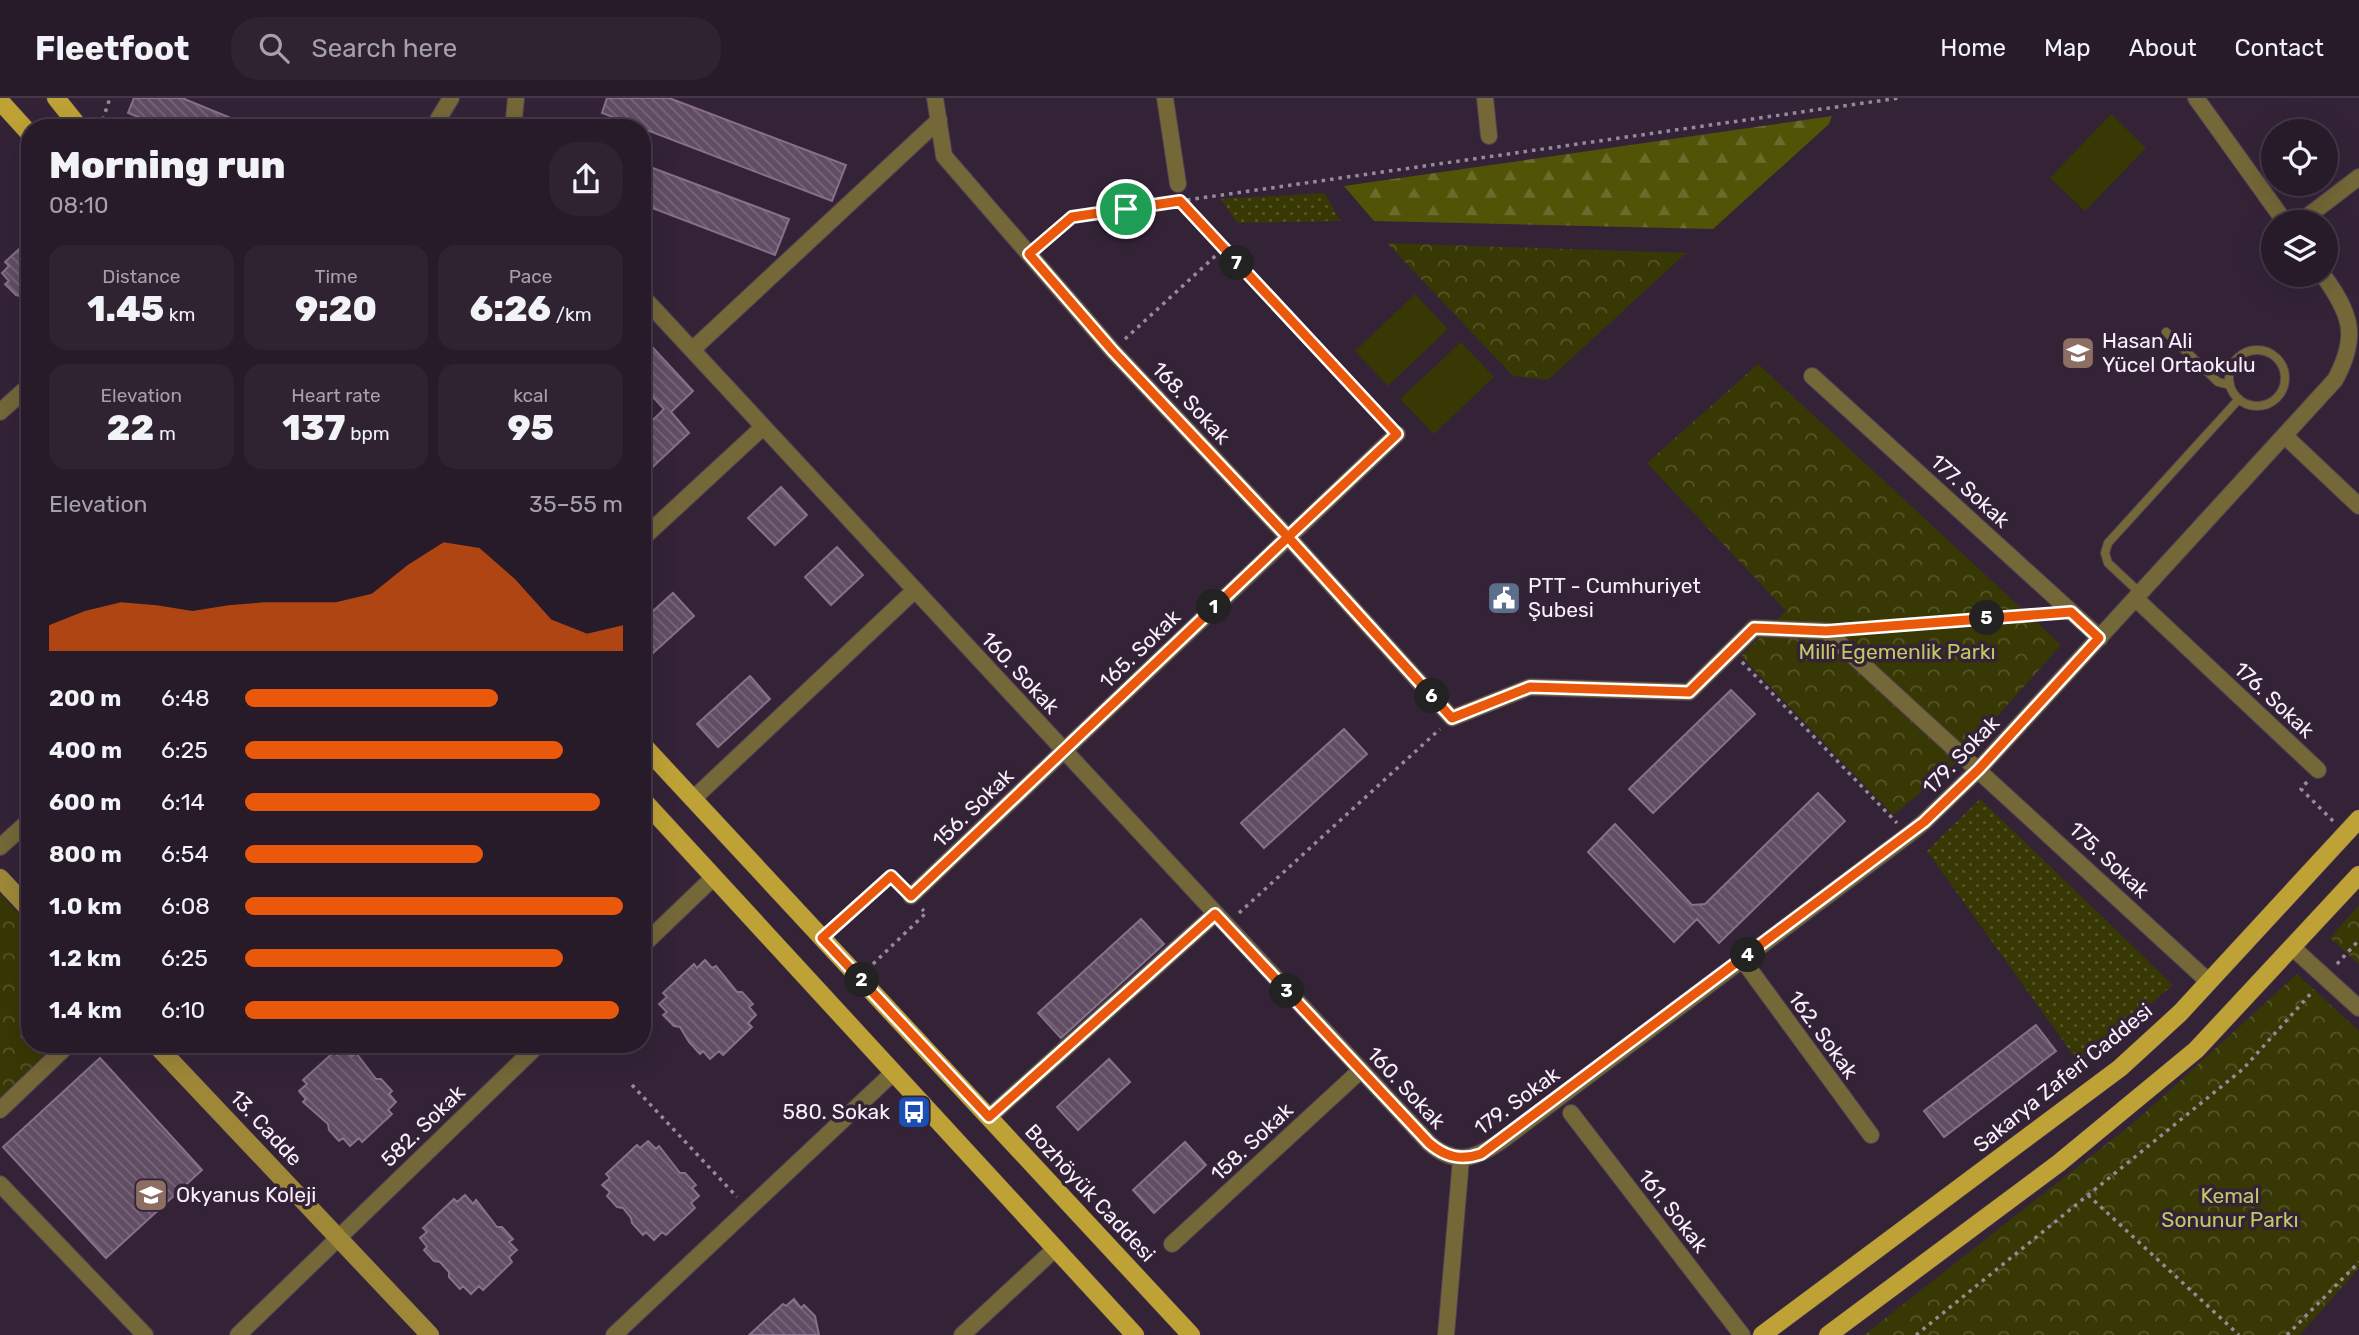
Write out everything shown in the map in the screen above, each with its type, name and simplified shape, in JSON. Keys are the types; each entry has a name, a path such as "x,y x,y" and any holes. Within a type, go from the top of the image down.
{"main road":[{"path":"56,98 73,119"},
{"path":"0,101 21,124"},
{"name":"Bozhöyük Caddesi","path":"651,754 1191,1335"},
{"path":"651,809 1135,1335"},
{"name":"Sakarya Zaferi Caddesi","path":"1762,1335 2120,1068 2180,1013 2359,820"},
{"path":"1828,1335 2059,1163 2196,1050 2359,876"}],"street":[{"path":"438,119 451,98"},
{"path":"514,119 516,98"},
{"name":"168. Sokak","path":"935,98 944,156 1113,351 1288,537 1452,718"},
{"path":"1165,98 1178,184"},
{"path":"1485,98 1489,136"},
{"path":"2196,98 2276,210"},
{"path":"692,350 939,120"},
{"path":"2316,210 2359,177"},
{"name":"179. Sokak","path":"1461,1159 1481,1154 1501,1141 1908,835 1979,769 2335,380 2356,344 2348,315 2331,287"},
{"name":"160. Sokak","path":"651,306 1429,1143 1442,1153 1461,1159"},
{"name":"177. Sokak","path":"1812,376 2099,638"},
{"path":"0,412 21,393"},
{"path":"651,531 763,426"},
{"name":"165. Sokak","path":"1064,750 1397,434"},
{"path":"2285,436 2359,506"},
{"path":"693,799 915,590"},
{"name":"176. Sokak","path":"2138,596 2318,770"},
{"path":"1452,718 1530,687 1689,692 1754,628 1826,631"},
{"name":"175. Sokak","path":"1826,631 2209,982"},
{"name":"156. Sokak","path":"911,896 1064,750"},
{"path":"0,847 21,828"},
{"path":"651,937 714,877"},
{"path":"0,878 21,900"},
{"path":"989,1117 1221,919"},
{"path":"2293,948 2359,1008"},
{"name":"162. Sokak","path":"1742,959 1871,1135"},
{"path":"0,1110 60,1053"},
{"name":"13. Cadde","path":"164,1053 430,1335"},
{"path":"521,1053 525,1057"},
{"name":"582. Sokak","path":"238,1335 529,1053"},
{"name":"158. Sokak","path":"1172,1244 1361,1070"},
{"path":"614,1335 894,1072"},
{"name":"161. Sokak","path":"1571,1113 1742,1335"},
{"path":"1446,1335 1461,1159"},
{"path":"0,1184 145,1335"},
{"path":"962,1335 1056,1248"}],"lane":[{"path":"2165,332 2218,382 2230,384"},
{"path":"2250,351 2269,353 2282,365 2284,383 2277,398 2262,406 2246,404 2239,400 2230,384 2231,368 2235,360 2250,351"},
{"path":"2138,596 2108,564 2105,553 2108,542 2239,400"}],"path":[{"path":"103,119 110,98"},
{"path":"1029,254 1072,217 1899,98"},
{"path":"1178,184 1180,201 1397,434"},
{"path":"1113,351 1224,248"},
{"path":"1826,631 2071,612"},
{"path":"1731,650 1908,835"},
{"path":"1221,919 1452,718"},
{"name":"176. Sokak","path":"2318,770 2301,789 2346,833"},
{"path":"822,938 891,876 911,896 926,914 859,978"},
{"path":"1916,1335 2243,1069 2359,940"},
{"path":"632,1085 748,1209"},
{"path":"2088,1195 2239,1335"},
{"path":"2287,1335 2359,1262"}],"green space":[{"path":"2111,114 2146,148 2085,211 2050,178"},
{"path":"1832,116 1829,124 1713,229 1374,221 1344,186"},
{"path":"1325,193 1340,221 1237,223 1221,199"},
{"path":"1387,243 1686,253 1548,380 1513,376"},
{"path":"1415,294 1448,329 1388,386 1355,351"},
{"path":"1461,342 1494,377 1434,434 1400,399"},
{"name":"Millî Egemenlik Parkı","path":"1758,364 2061,645 1951,768 1893,815 1741,656 1786,611 1647,463"},
{"path":"1980,799 2173,985 2079,1063 1927,851"},
{"path":"0,894 21,916 21,1053 51,1053 0,1102"},
{"path":"2359,905 2359,964 2330,938"},
{"name":"Kemal Sonunur Parkı","path":"2297,974 2359,1031 2359,1268 2300,1335 1864,1335 2137,1120"}],"building":[{"path":"134,98 182,98 233,119 143,119 128,113"},
{"path":"607,98 669,98 846,165 832,201 651,132 651,119 618,119 602,113"},
{"path":"651,167 789,219 775,255 651,207"},
{"path":"21,247 21,296 16,295 5,284 9,281 2,273 9,266 5,262"},
{"path":"651,346 693,391 671,412 689,433 651,469 651,422 664,409 651,395"},
{"path":"781,487 807,515 775,545 748,518"},
{"path":"837,547 863,575 831,605 805,577"},
{"path":"673,593 694,616 651,655 651,613"},
{"path":"750,676 770,699 718,747 697,724"},
{"path":"1731,690 1755,714 1653,813 1629,789"},
{"path":"1344,729 1367,754 1264,848 1241,823"},
{"path":"1818,793 1845,821 1719,943 1697,919 1674,942 1588,852 1615,824 1692,905 1705,904"},
{"path":"1141,919 1164,944 1061,1038 1038,1013"},
{"path":"705,960 712,968 716,966 737,992 742,992 753,1004 749,1007 756,1015 748,1023 752,1027 723,1055 719,1051 710,1059 703,1051 700,1054 680,1027 674,1026 663,1015 667,1012 659,1004 667,997 663,993 694,964 697,968"},
{"path":"2036,1025 2056,1051 1944,1137 1924,1111"},
{"path":"333,1053 350,1053 352,1056 356,1053 376,1079 381,1079 392,1091 389,1094 396,1102 388,1110 392,1114 362,1142 359,1138 350,1146 343,1138 339,1141 329,1130 328,1124 303,1102 306,1099 299,1091 307,1084 303,1080"},
{"path":"100,1058 202,1170 106,1258 3,1147"},
{"path":"1109,1059 1130,1082 1078,1130 1057,1107"},
{"path":"648,1141 656,1149 659,1146 680,1173 685,1173 696,1185 692,1188 699,1196 691,1203 695,1208 666,1235 662,1232 654,1240 646,1232 643,1235 623,1208 617,1207 607,1196 610,1192 602,1185 610,1178 606,1174 637,1145 640,1148"},
{"path":"1185,1142 1206,1165 1154,1213 1133,1190"},
{"path":"465,1195 473,1204 476,1200 497,1227 502,1227 513,1239 509,1242 517,1250 509,1257 512,1262 483,1290 479,1286 471,1294 463,1286 460,1289 440,1262 434,1261 424,1250 427,1247 420,1238 427,1232 423,1228 454,1199 457,1202"},
{"path":"794,1299 801,1308 804,1305 815,1316 819,1335 749,1335 783,1304 786,1306"}],"place":[{"name":"Hasan Ali Yücel Ortaokulu","path":"2078,353"},
{"name":"PTT - Cumhuriyet Şubesi","path":"1504,598"},
{"name":"580. Sokak","path":"914,1112"},
{"name":"Okyanus Koleji","path":"151,1195"}],"route":[{"path":"1126,209 1072,217 1029,254 1113,351 1288,537 911,896 891,876 822,938 989,1117 1215,914 1429,1143 1442,1153 1461,1159 1481,1154 1924,822 1979,769 2099,638 2071,612 1826,631 1754,628 1689,692 1530,687 1452,718 1288,537 1397,434 1180,201 1126,209"}]}
